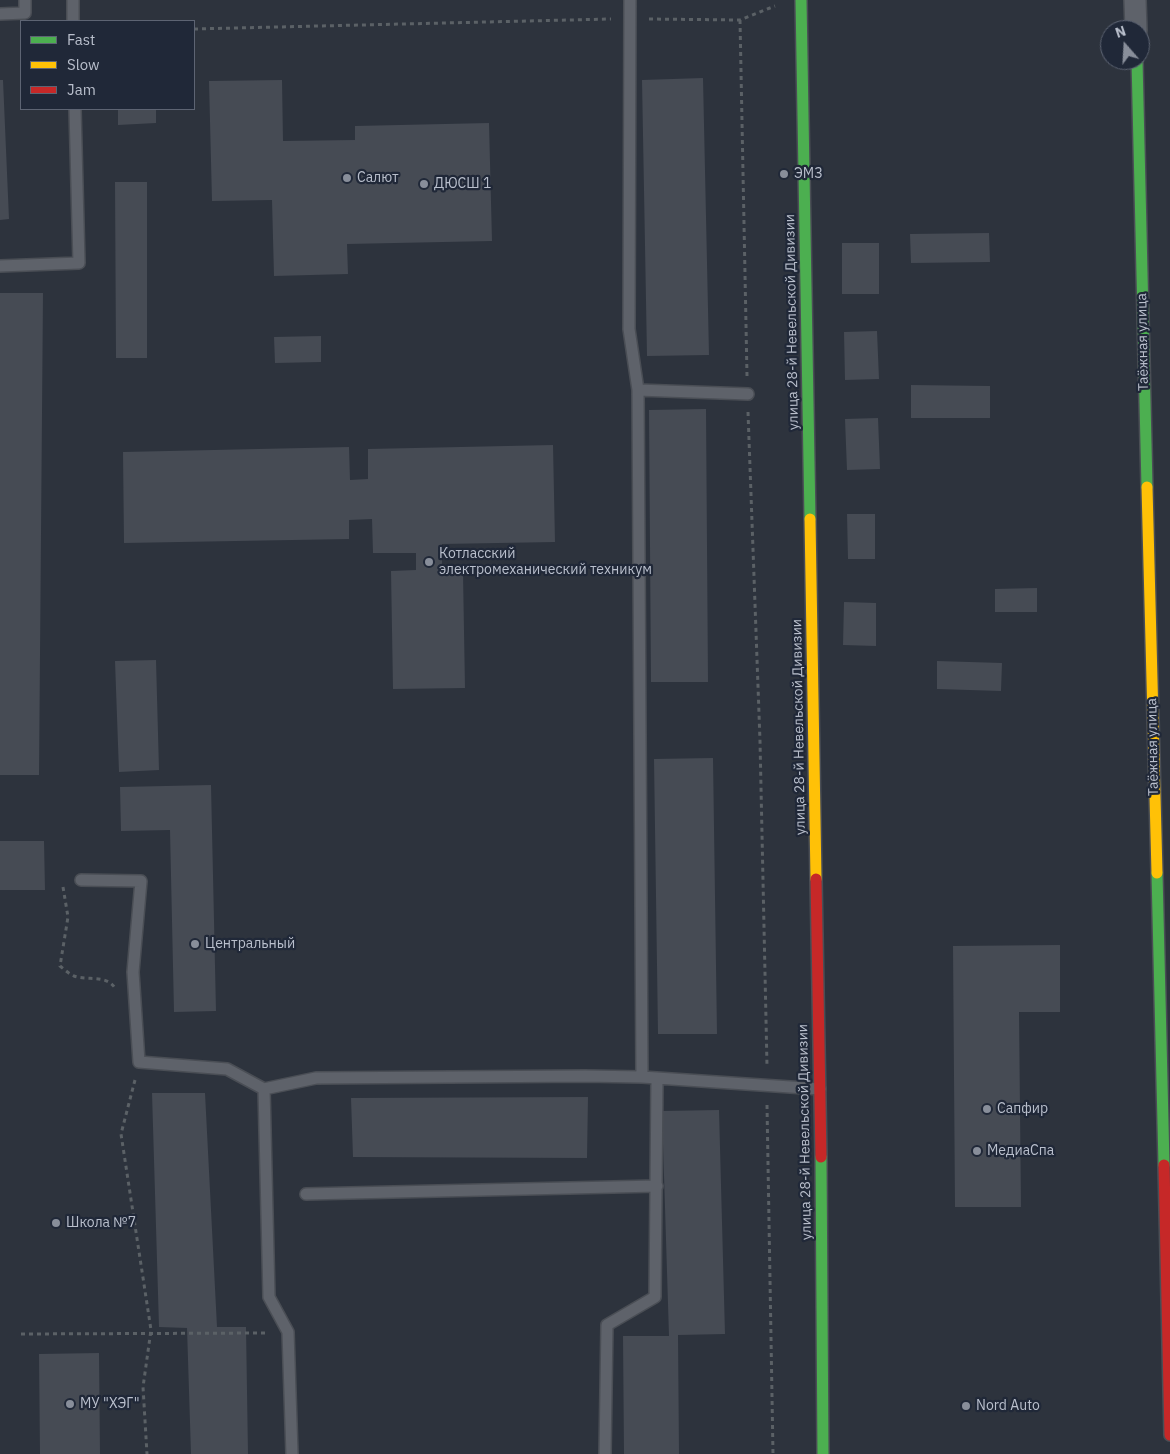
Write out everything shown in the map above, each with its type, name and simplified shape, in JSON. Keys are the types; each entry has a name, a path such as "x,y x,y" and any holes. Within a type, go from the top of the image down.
{"street":[{"name":"улица 28-й Невельской Дивизии","path":"802,0 820,1089 823,1454"},
{"path":"1135,0 1136,20"},
{"name":"Таёжная улица","path":"1136,70 1170,1435"}],"lane":[{"path":"0,14 25,13 25,0"},
{"path":"73,0 73,20"},
{"path":"630,0 629,329 638,390 642,1077"},
{"path":"0,266 79,263 75,110"},
{"path":"638,390 748,394"},
{"path":"81,880 141,881 132,972 139,1062 227,1069 264,1089 316,1078 642,1077 820,1089"},
{"path":"605,1454 607,1325 655,1297 657,1078"},
{"path":"264,1089 268,1297 288,1332 292,1454"},
{"path":"306,1194 657,1186"}],"path":[{"path":"195,29 630,19 740,20 781,3"},
{"path":"740,20 748,394 760,741 773,1454"},
{"path":"62,884 68,917 60,966 74,976 102,979 113,984 117,991"},
{"path":"139,1062 121,1134 151,1330 143,1387 147,1454"},
{"path":"21,1334 288,1332"}],"building":[{"path":"703,78 709,355 647,356 642,80"},
{"path":"0,80 3,80 9,219 0,220"},
{"path":"282,80 283,141 355,140 355,126 489,123 492,241 347,244 348,274 274,276 272,200 212,201 209,81"},
{"path":"118,110 156,110 156,123 118,125"},
{"path":"115,182 147,182 147,358 116,358"},
{"path":"989,233 990,262 911,263 910,234"},
{"path":"842,243 879,243 879,294 842,294"},
{"path":"0,293 43,293 39,775 0,775"},
{"path":"877,331 879,379 845,380 844,332"},
{"path":"321,336 321,362 275,363 274,337"},
{"path":"911,385 990,386 990,418 911,418"},
{"path":"706,409 708,682 651,682 649,410"},
{"path":"878,418 880,469 847,470 845,419"},
{"name":"Котласский электромеханический техникум","path":"553,445 555,542 442,544 442,573 463,573 465,688 393,689 391,571 416,570 416,553 373,553 372,519 349,520 349,539 124,543 123,452 349,447 350,480 368,479 368,449"},
{"path":"847,514 875,514 875,559 848,559"},
{"path":"1037,588 1037,612 995,612 995,589"},
{"path":"844,602 876,603 876,646 843,645"},
{"path":"156,660 159,770 119,772 115,661"},
{"path":"937,661 1002,663 1001,691 937,689"},
{"path":"713,758 717,1034 658,1034 654,759"},
{"path":"211,785 216,1011 174,1012 170,830 121,831 120,787"},
{"path":"0,841 44,841 45,890 0,890"},
{"name":"Сапфир","path":"1060,945 1060,1012 1019,1012 1021,1207 955,1207 953,946"},
{"path":"152,1093 205,1093 217,1327 246,1327 248,1454 191,1454 187,1328 159,1327"},
{"path":"588,1097 587,1158 353,1157 351,1098"},
{"path":"719,1110 725,1334 678,1335 679,1454 624,1454 623,1336 669,1336 662,1111"},
{"name":"МУ \"ХЭГ\"","path":"99,1353 100,1454 40,1454 39,1354"}],"traffic: fast":[{"path":"801,0 810,519"},
{"path":"1137,70 1147,487"},
{"path":"1157,873 1164,1165"},
{"path":"821,1157 823,1454"}],"traffic: slow":[{"path":"1147,487 1157,873"},
{"path":"810,519 816,879"}],"traffic: jam":[{"path":"816,879 821,1157"},
{"path":"1164,1165 1170,1435"}],"place":[{"name":"ЭМЗ","path":"784,174"},
{"name":"Салют","path":"347,178"},
{"name":"ДЮСШ 1","path":"424,184"},
{"name":"Котласский электромеханический техникум","path":"429,562"},
{"name":"Центральный","path":"195,944"},
{"name":"Сапфир","path":"987,1109"},
{"name":"МедиаСпа","path":"977,1151"},
{"name":"Школа №7","path":"56,1223"},
{"name":"МУ \"ХЭГ\"","path":"70,1404"},
{"name":"Nord Auto","path":"966,1406"}]}
